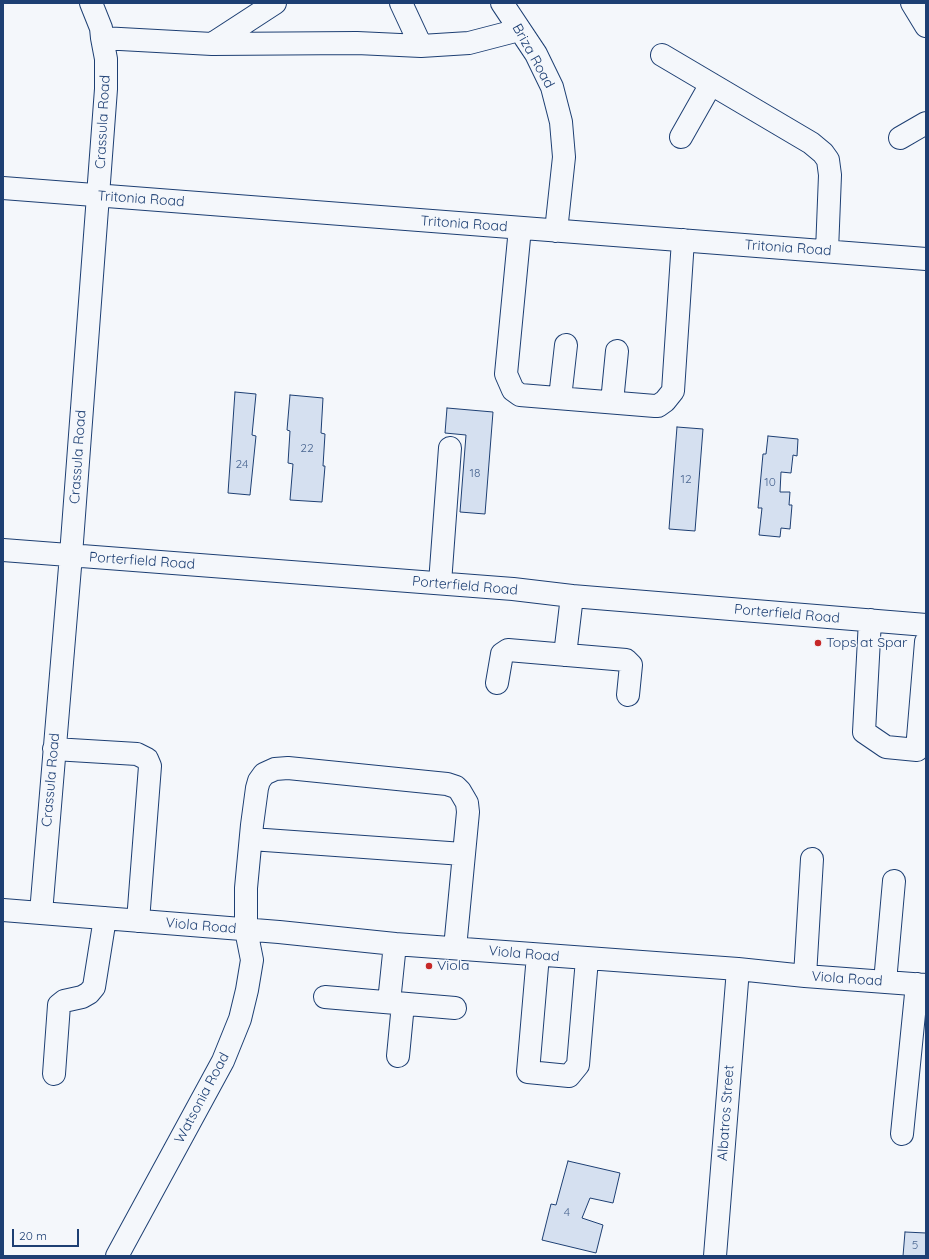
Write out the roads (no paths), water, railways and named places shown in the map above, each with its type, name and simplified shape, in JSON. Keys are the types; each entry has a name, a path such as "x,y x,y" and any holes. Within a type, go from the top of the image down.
{"street":[{"name":"Crassula Road","path":"41,913 71,555 106,89 106,59 101,28 91,3"},
{"path":"212,44 275,3"},
{"path":"401,3 421,46"},
{"name":"Briza Road","path":"502,3 536,54 552,87 561,122 564,157 556,231"},
{"path":"912,3 926,26"},
{"path":"102,38 212,44 356,43 421,46 469,43 519,30"},
{"path":"662,55 811,143 828,160 830,175 827,252"},
{"path":"680,137 711,84"},
{"path":"900,138 926,123"},
{"name":"Tritonia Road","path":"3,188 926,259"},
{"path":"520,228 506,374 512,390 520,395 658,406 669,398 673,391 683,240"},
{"path":"560,398 566,345"},
{"path":"612,402 617,351"},
{"path":"440,583 450,448"},
{"name":"Porterfield Road","path":"3,550 440,583 572,596 926,625"},
{"path":"565,655 572,596"},
{"path":"870,620 864,732 886,747 917,750 926,642"},
{"path":"497,683 502,654 508,650 626,660 631,665 628,695"},
{"path":"54,749 136,754 147,758 150,766 138,921"},
{"name":"Watsonia Road","path":"117,1256 219,1067 240,1019 252,960 246,930 246,888 259,781 264,774 275,769 288,768 447,784 456,787 464,796 468,812 455,948"},
{"path":"251,839 463,854"},
{"path":"805,976 812,859"},
{"path":"885,982 894,881"},
{"name":"Viola Road","path":"3,910 395,944 922,984"},
{"path":"54,1074 59,1005 64,1001 82,997 89,993 94,987 105,918"},
{"path":"395,944 398,1056"},
{"path":"538,955 528,1072 569,1076 578,1065 587,959"},
{"name":"Albatros Street","path":"715,1256 738,969"},
{"path":"902,1134 922,984"},
{"path":"325,997 455,1008"}],"place":[{"name":"Tops at Spar","path":"818,643"},
{"name":"Viola","path":"429,966"}]}
